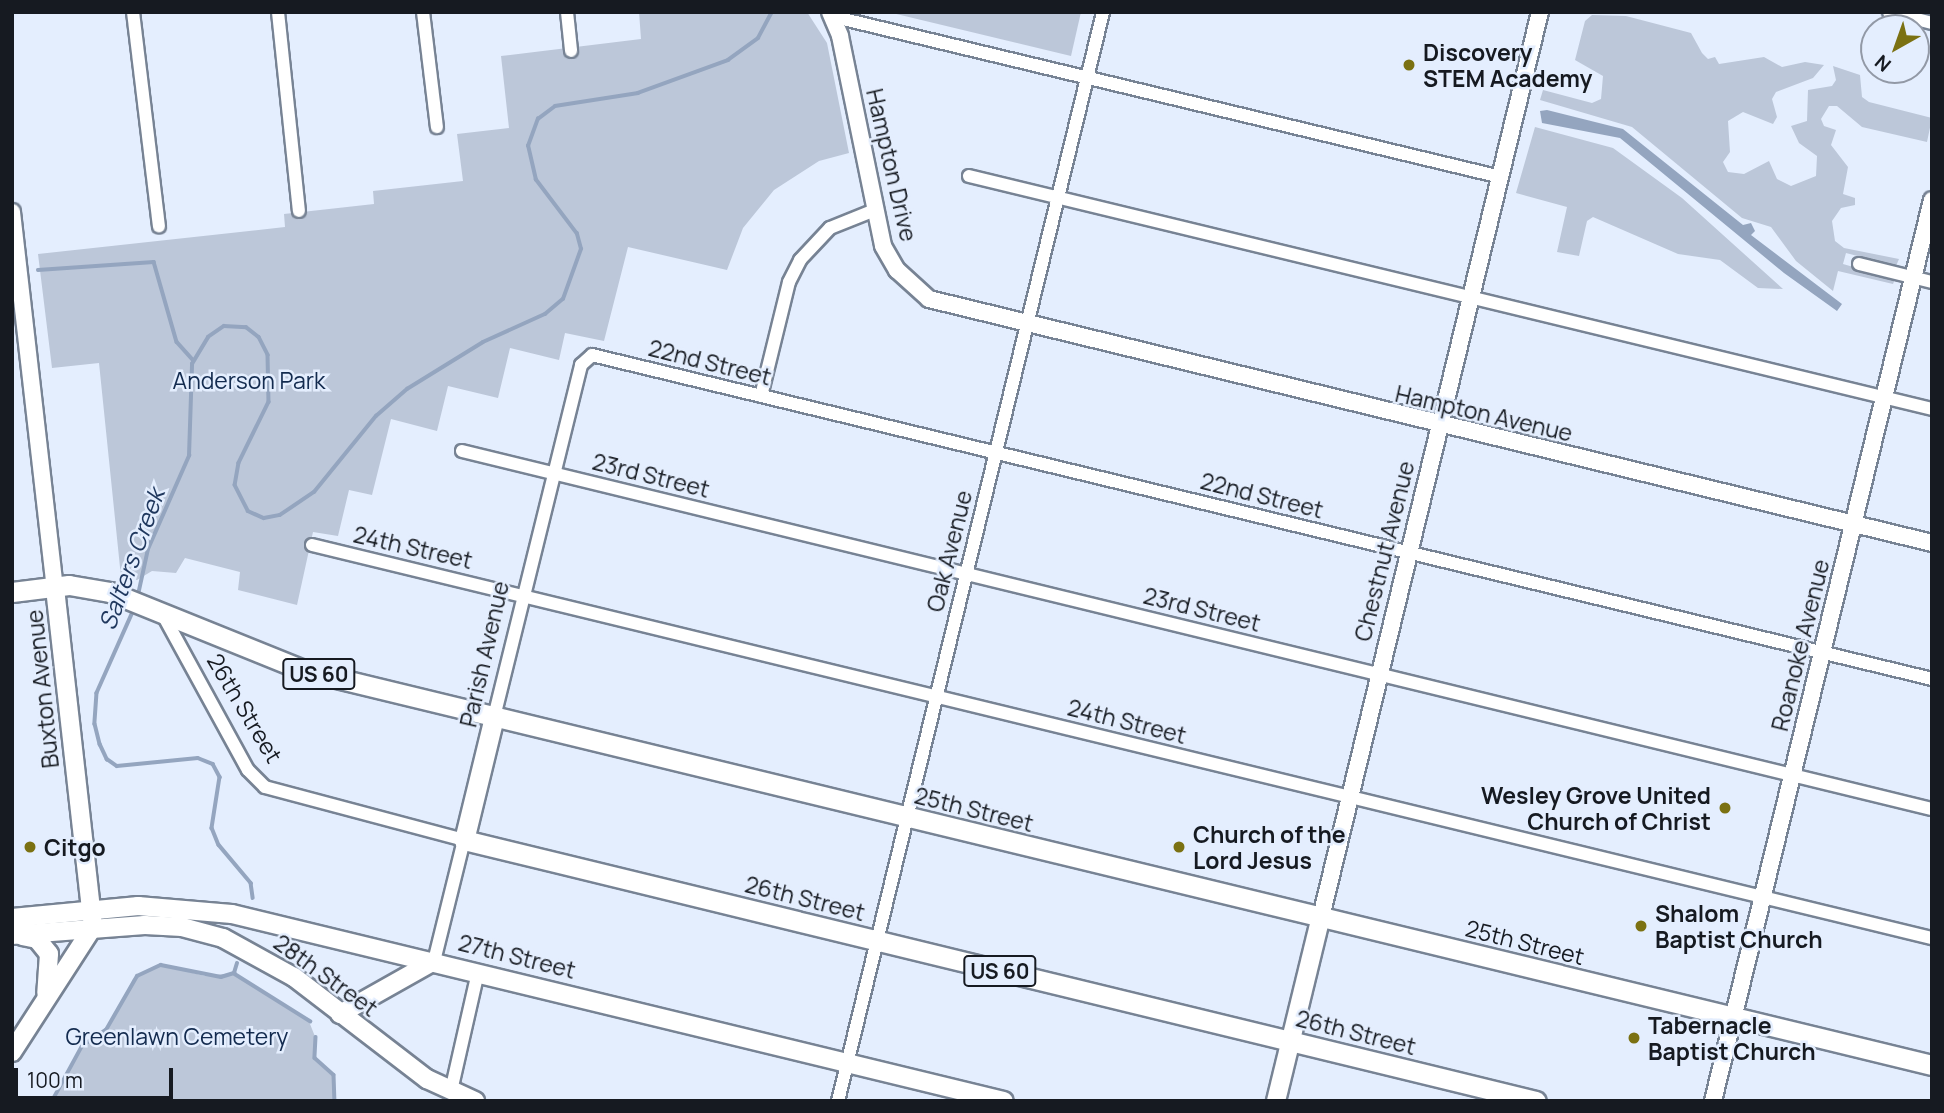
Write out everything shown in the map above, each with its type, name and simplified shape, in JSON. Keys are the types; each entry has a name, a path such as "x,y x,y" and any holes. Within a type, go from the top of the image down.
{"main road":[{"name":"25th Street","path":"12,592 82,586 156,608 303,670 1932,1066"},
{"name":"Buxton Avenue","path":"55,587 92,918"},
{"name":"Parish Avenue","path":"464,840 494,718"},
{"name":"26th Street","path":"464,840 1536,1101"},
{"name":"27th Street","path":"13,929 92,918 200,908 434,961 1004,1101"},
{"name":"Chestnut Avenue","path":"1276,1101 1321,917"},
{"path":"12,1052 92,918"},
{"name":"28th Street","path":"92,918 163,925 223,938 294,977 404,1065 475,1101"},
{"path":"13,929 37,939 46,949 51,967 46,998"},
{"path":"340,1014 434,961"}],"street":[{"path":"133,12 159,226"},
{"path":"278,12 299,211"},
{"path":"423,12 437,127"},
{"path":"567,12 572,51"},
{"name":"Oak Avenue","path":"838,1101 1103,12"},
{"name":"Chestnut Avenue","path":"1321,917 1540,12"},
{"path":"1889,12 1932,23"},
{"path":"833,15 1501,177"},
{"name":"Hampton Drive","path":"833,15 875,210 888,257 916,289 945,305 1026,325"},
{"path":"969,176 1932,409"},
{"name":"Roanoke Avenue","path":"1713,1101 1932,200"},
{"path":"761,396 789,282 800,260 830,228 875,210"},
{"name":"Buxton Avenue","path":"12,212 55,587"},
{"path":"1859,264 1932,282"},
{"name":"Hampton Avenue","path":"1026,325 1932,542"},
{"name":"22nd Street","path":"583,359 592,355 1932,679"},
{"name":"Parish Avenue","path":"494,718 552,473 583,359"},
{"name":"23rd Street","path":"462,451 1932,809"},
{"name":"24th Street","path":"312,545 1932,938"},
{"name":"26th Street","path":"156,608 248,770 265,787 464,840"},
{"name":"Parish Avenue","path":"434,961 464,840"},
{"path":"451,1091 478,972"}],"green space":[{"name":"Anderson Park","path":"639,12 807,12 827,43 849,153 819,161 774,190 743,228 727,270 628,247 604,341 565,333 559,360 510,348 498,398 448,386 437,431 391,419 372,495 349,490 338,536 313,532 297,605 238,590 240,572 185,558 176,573 152,571 137,580 121,577 99,363 52,368 38,254 285,227 284,214 374,204 373,191 463,181 457,134 509,128 501,56 641,39"},
{"path":"888,12 1081,12 1071,56"},
{"path":"1592,15 1626,16 1691,33 1702,53 1708,59 1715,57 1719,64 1764,57 1782,67 1805,62 1824,65 1813,78 1776,92 1772,99 1777,117 1773,124 1743,112 1728,121 1730,152 1723,162 1728,172 1744,174 1769,161 1777,179 1791,186 1816,176 1817,156 1799,143 1791,126 1807,121 1808,90 1832,86 1836,80 1833,66 1860,75 1862,97 1869,102 1932,118 1927,142 1862,127 1837,106 1829,106 1821,119 1824,126 1836,130 1831,145 1848,167 1843,194 1855,198 1855,205 1841,208 1832,221 1835,241 1844,248 1899,259 1896,266 1846,253 1843,264 1895,279 1893,284 1838,271 1833,291 1796,261 1771,227 1742,218 1632,127 1540,100 1543,90 1592,103 1601,99 1603,76 1575,60 1585,21"},
{"path":"1535,127 1613,148 1682,198 1783,289 1758,288 1720,260 1678,254 1593,217 1587,221 1579,256 1557,252 1567,207 1516,193"},
{"name":"Greenlawn Cemetery","path":"161,965 205,976 234,973 308,1019 316,1039 316,1061 335,1079 335,1101 52,1101 82,1046 111,1024 133,979"}],"shaded area":[{"path":"1547,110 1623,129 1743,225 1751,223 1755,231 1751,235 1842,304 1837,311 1784,273 1620,138 1542,123 1540,111"}],"waterway":[{"name":"Salters Creek","path":"138,595 148,549 189,456 192,364 208,337 224,326 246,327 259,337 268,355 269,402 239,463 235,485 248,511 264,518 280,515 314,492 376,416 407,389 483,342 545,314 563,299 581,249 577,234 536,180 528,146 538,119 555,106 638,93 728,60 758,38 772,12"},
{"path":"38,270 154,262 177,342 193,360"},
{"name":"Salters Creek","path":"134,610 97,693 95,724 100,744 107,759 117,766 198,758 213,764 220,777 212,828 219,845 251,883 253,898"},
{"name":"Salters Creek","path":"52,1101 82,1046 106,1030 137,976 161,965 221,977 234,973 237,963"},
{"path":"235,974 310,1021"},
{"path":"316,1037 315,1058 334,1075 335,1101"}],"place":[{"name":"Discovery STEM Academy","path":"1409,65"},
{"name":"Wesley Grove United Church of Christ","path":"1725,808"},
{"name":"Citgo","path":"30,847"},
{"name":"Church of the Lord Jesus","path":"1179,847"},
{"name":"Shalom Baptist Church","path":"1641,926"},
{"name":"Tabernacle Baptist Church","path":"1634,1038"}]}
